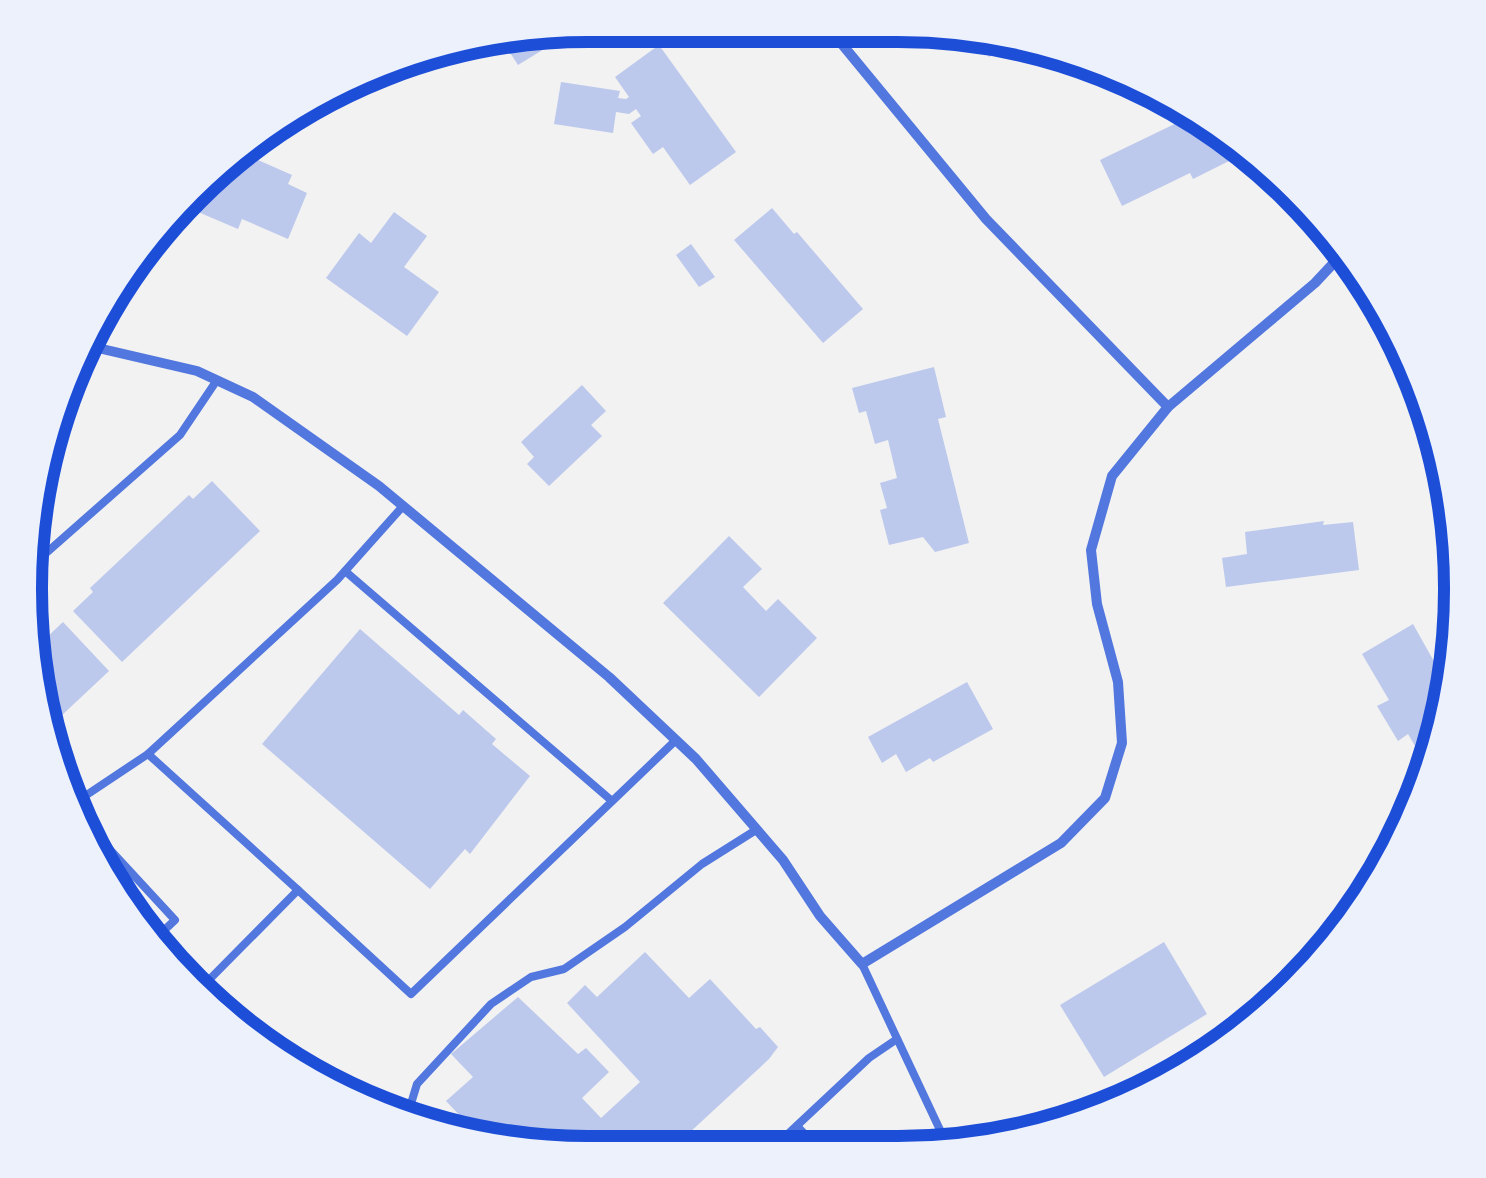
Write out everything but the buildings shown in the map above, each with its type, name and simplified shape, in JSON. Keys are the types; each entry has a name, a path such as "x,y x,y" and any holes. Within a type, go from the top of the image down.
{"street":[{"path":"840,42 986,219 1168,407"},
{"path":"99,348 150,358 254,397 403,506 609,677 676,740 782,860 820,916 862,964 1061,842 1104,798 1122,742 1118,682 1097,604 1092,550 1112,476 1168,407 1314,283 1334,261"}],"lane":[{"path":"44,555 180,436 217,380"},
{"path":"84,797 148,754 345,570 403,506"},
{"path":"345,570 612,801"},
{"path":"148,754 411,994 676,740"},
{"path":"410,1105 416,1084 491,1004 530,977 564,970 625,928 702,864 756,830"},
{"path":"108,848 175,920 163,931"},
{"path":"209,980 298,890"},
{"path":"862,964 941,1133"},
{"path":"786,1136 869,1058 896,1039"},
{"path":"797,1126 807,1136"}]}
